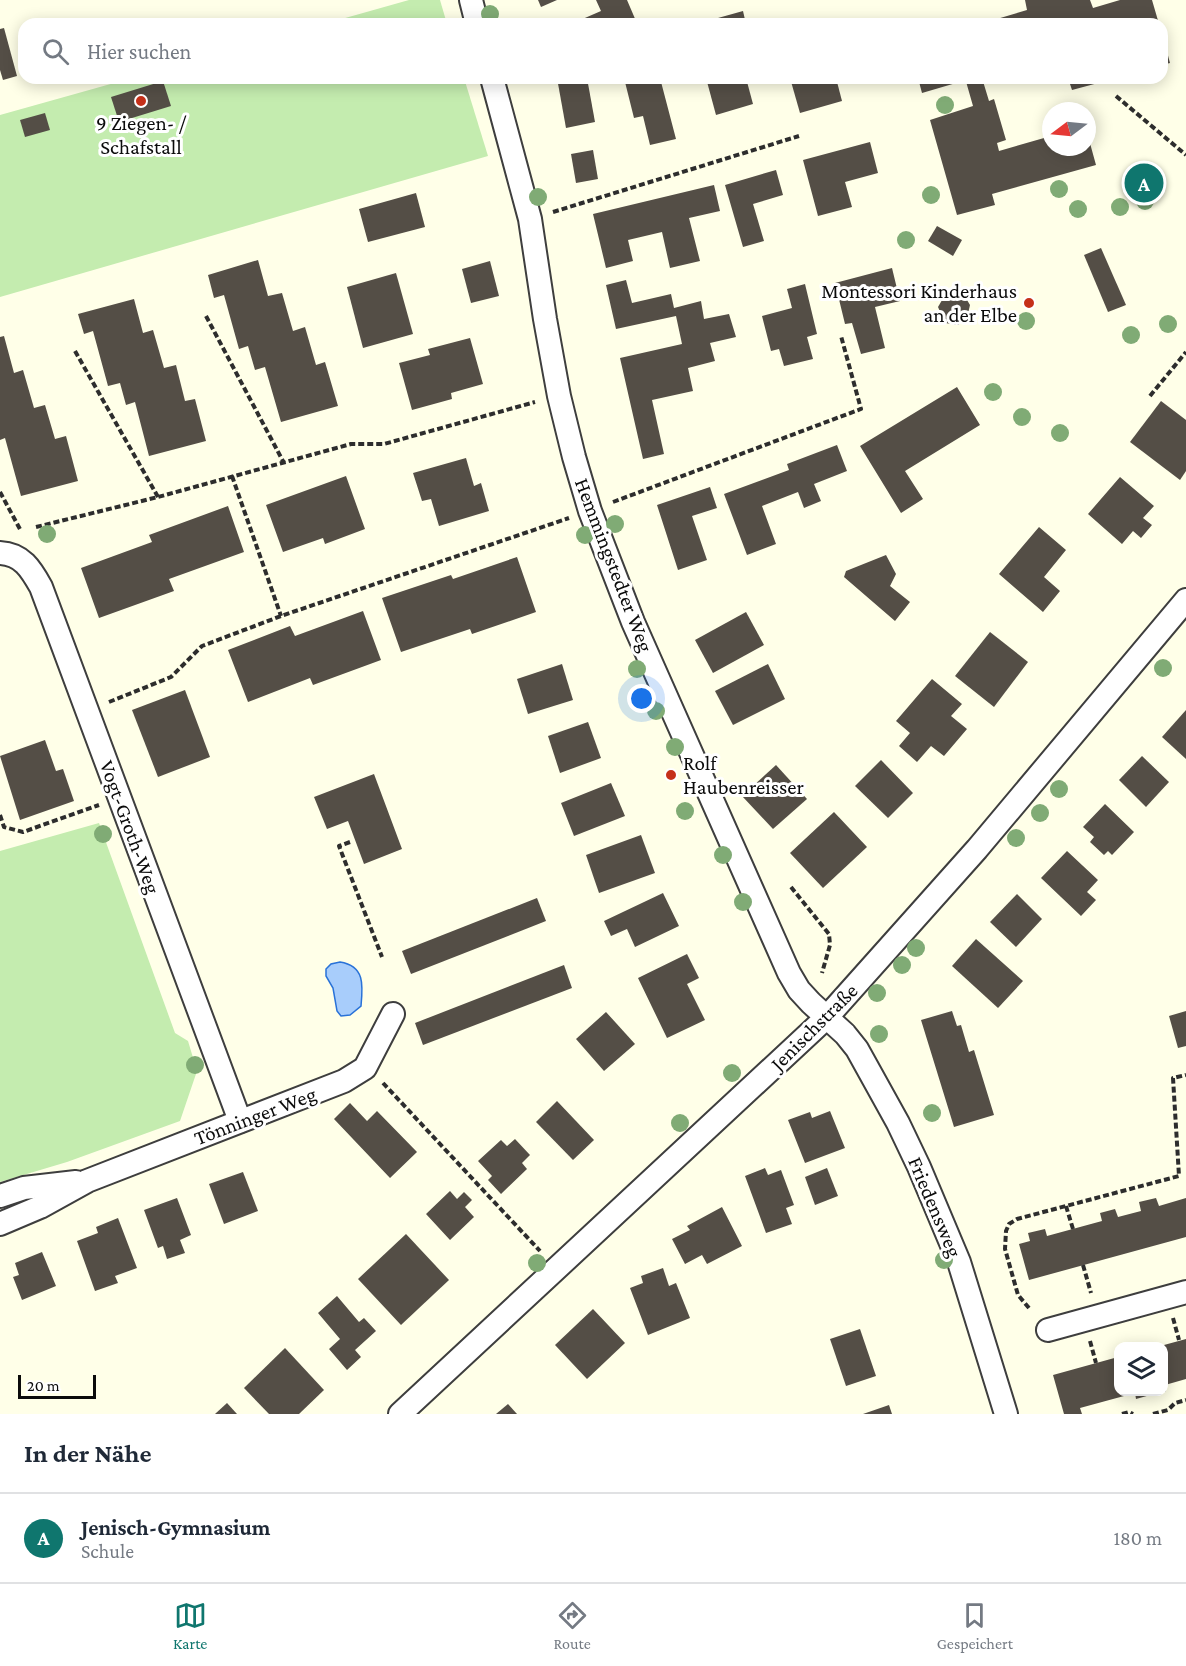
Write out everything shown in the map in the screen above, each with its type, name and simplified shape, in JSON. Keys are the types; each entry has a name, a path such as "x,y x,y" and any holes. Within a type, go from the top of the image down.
{"street":[{"path":"471,0 476,18"},
{"name":"Hemmingstedter Weg","path":"494,84 530,219 559,396 590,511 633,622 789,973 799,990 827,1017"},
{"name":"Vogt-Groth-Weg","path":"0,553 10,554 23,561 42,587 240,1121"},
{"name":"Jenischstraße","path":"415,1409 556,1269 827,1017 977,849 1186,600"},
{"name":"Tönninger Weg","path":"0,1224 40,1207 87,1180 344,1081 365,1068 393,1014"},
{"name":"Friedensweg","path":"827,1017 846,1034 857,1049 898,1123 919,1167 959,1262 1006,1414"},
{"name":"Tönninger Weg","path":"0,1196 24,1188 87,1180"},
{"path":"1048,1330 1186,1292"}],"path":[{"path":"1116,96 1186,155"},
{"path":"530,219 799,136"},
{"path":"206,316 284,463"},
{"path":"102,705 171,677 202,646 281,616 590,511 861,409 841,336"},
{"path":"75,351 158,497"},
{"path":"1150,396 1186,352"},
{"path":"36,527 158,497 351,444 384,444 559,396"},
{"path":"232,476 281,616"},
{"path":"0,492 21,531"},
{"path":"0,814 4,827 23,832 105,803"},
{"path":"350,842 339,846 382,957"},
{"path":"791,887 829,934 830,945 822,973"},
{"path":"1029,1308 1018,1295 1005,1249 1006,1231 1009,1224 1017,1219 1179,1176 1173,1078 1186,1075"},
{"path":"381,1081 556,1269"},
{"path":"1066,1206 1073,1229"},
{"path":"1083,1265 1094,1302"},
{"path":"1172,1313 1179,1341"},
{"path":"1088,1336 1096,1363"},
{"path":"1153,1414 1168,1410 1175,1403 1186,1400"},
{"path":"1122,1414 1129,1412 1133,1414"}],"green space":[{"path":"409,0 440,0 445,18 345,18"},
{"path":"111,84 466,84 488,156 0,297 0,115"},
{"path":"99,823 175,1033 188,1041 197,1071 180,1121 67,1162 0,1182 0,851"}],"water":[{"path":"340,962 348,964 358,972 362,984 361,1006 350,1015 341,1016 337,1011 333,988 326,976 326,969 331,964"}],"building":[{"path":"538,0 557,0 541,7"},
{"path":"596,0 627,0 635,18 585,18 601,11"},
{"path":"1025,0 1090,0 1093,8 1120,0 1152,0 1157,18 1000,18 1027,10"},
{"path":"743,11 745,18 718,18"},
{"path":"4,28 17,76 3,80 0,70 0,29"},
{"name":"9 Ziegen- / Schafstall","path":"153,84 164,84 171,106 119,122 111,97"},
{"path":"558,84 588,84 595,122 566,128"},
{"path":"626,84 662,84 676,139 650,145 643,116 634,118"},
{"path":"708,84 748,84 753,104 716,115"},
{"path":"792,84 838,84 842,101 800,113"},
{"path":"920,84 953,84 922,93"},
{"path":"967,84 984,84 989,101 994,99 1006,140 997,143 999,151 1042,139 1042,156 1094,156 1096,165 992,194 995,205 957,215 930,120 973,106"},
{"path":"1070,84 1094,84 1072,90"},
{"path":"45,113 50,130 25,137 20,120"},
{"path":"870,142 878,173 845,182 852,207 818,216 803,160"},
{"path":"593,150 598,179 576,183 571,154"},
{"path":"776,170 783,195 753,204 764,241 743,247 725,185"},
{"path":"714,185 720,211 689,218 700,261 670,268 662,232 628,240 633,261 606,268 593,214"},
{"path":"416,193 425,227 368,242 359,209"},
{"path":"937,226 962,240 953,256 928,241"},
{"path":"1101,248 1126,305 1108,312 1084,255"},
{"path":"258,260 268,296 282,293 293,331 305,327 316,365 325,362 338,406 281,422 265,367 255,370 248,346 239,349 224,295 214,298 208,275"},
{"path":"490,261 499,296 471,303 462,269"},
{"path":"892,268 900,301 875,307 885,348 861,354 852,323 845,324 835,283"},
{"path":"396,273 413,334 363,348 347,287"},
{"path":"626,280 632,303 671,294 674,308 701,301 704,319 729,314 736,337 710,343 715,361 688,368 693,391 652,400 664,454 643,459 620,358 682,344 676,316 616,329 606,285"},
{"path":"805,284 817,334 807,337 813,359 784,366 779,349 771,351 762,316 792,308 787,289"},
{"path":"956,291 964,295 970,305 967,318 958,325 945,323 938,307 945,295"},
{"path":"134,299 143,333 153,330 164,368 176,365 185,401 195,399 206,441 149,456 135,402 126,405 120,383 108,386 93,331 84,334 78,314"},
{"path":"4,336 14,373 23,370 34,408 45,405 55,439 66,436 78,481 21,496 5,438 0,440 0,337"},
{"path":"470,338 483,384 451,393 452,399 412,410 399,363 430,355 428,349"},
{"path":"957,387 980,425 905,471 923,499 901,513 860,446"},
{"path":"1161,401 1186,420 1186,471 1180,480 1130,442"},
{"path":"837,445 847,471 814,484 821,501 804,508 798,492 762,506 776,544 747,555 724,494 789,470 787,464"},
{"path":"466,458 474,486 481,483 489,511 439,526 431,499 422,501 413,473"},
{"path":"346,476 365,529 325,544 323,538 283,552 266,505"},
{"path":"1120,477 1154,506 1143,518 1152,525 1141,538 1133,531 1122,544 1088,514"},
{"path":"710,487 717,508 692,516 707,560 678,570 657,505"},
{"path":"228,506 244,552 169,579 174,591 99,618 81,568 152,542 149,535"},
{"path":"1039,527 1066,550 1044,577 1060,591 1043,612 999,574"},
{"path":"886,555 896,574 890,586 910,602 895,621 844,577 846,571"},
{"path":"517,557 536,612 472,634 470,629 401,652 382,598 451,575 453,579"},
{"path":"363,611 381,660 313,685 310,678 248,702 228,650 290,626 295,636"},
{"path":"746,612 764,645 713,673 695,640"},
{"path":"990,632 1028,662 994,707 955,676"},
{"path":"562,664 573,700 528,714 517,679"},
{"path":"768,664 785,699 733,725 715,691"},
{"path":"932,679 962,704 951,716 967,729 944,756 931,746 917,762 899,746 910,733 896,721"},
{"path":"185,690 210,757 158,777 132,710"},
{"path":"1186,710 1186,759 1162,737"},
{"path":"588,722 601,758 560,773 548,736"},
{"path":"45,740 56,771 63,769 74,801 20,820 0,756"},
{"path":"1142,756 1169,782 1146,807 1119,780"},
{"path":"881,760 913,793 888,818 855,786"},
{"path":"776,765 807,799 773,829 742,796"},
{"path":"374,774 402,849 364,864 348,821 327,829 314,797"},
{"path":"611,783 625,816 574,836 561,803"},
{"path":"1105,804 1134,832 1112,855 1108,851 1104,855 1090,842 1094,837 1083,827"},
{"path":"834,812 867,847 823,888 790,853"},
{"path":"641,835 655,873 599,893 586,855"},
{"path":"1067,851 1098,880 1087,892 1096,900 1081,916 1041,878"},
{"path":"663,893 679,926 635,947 627,929 611,936 604,921"},
{"path":"1017,894 1042,919 1016,947 990,922"},
{"path":"537,898 546,921 411,974 402,951"},
{"path":"976,939 1023,981 998,1008 952,966"},
{"path":"687,954 699,978 687,984 705,1020 667,1038 638,978"},
{"path":"564,965 572,988 423,1045 415,1023"},
{"path":"952,1011 957,1026 961,1025 969,1052 974,1050 994,1115 954,1127 921,1020"},
{"path":"1186,1011 1186,1046 1178,1048 1169,1016"},
{"path":"606,1012 635,1044 604,1071 576,1039"},
{"path":"557,1101 594,1140 573,1160 536,1122"},
{"path":"350,1103 367,1121 377,1111 417,1152 390,1178 334,1119"},
{"path":"830,1111 845,1148 805,1163 788,1120 810,1112 812,1118"},
{"path":"515,1139 530,1155 522,1163 527,1169 501,1194 488,1180 492,1176 478,1161 501,1140 507,1146"},
{"path":"765,1168 768,1175 781,1170 794,1205 786,1208 792,1224 766,1233 745,1176"},
{"path":"827,1168 838,1196 815,1205 805,1177"},
{"path":"243,1172 258,1211 224,1224 209,1184"},
{"path":"450,1191 457,1199 464,1192 472,1200 465,1207 474,1217 450,1240 426,1214"},
{"path":"177,1198 191,1235 180,1240 185,1253 167,1259 163,1246 158,1248 144,1210"},
{"path":"1156,1198 1159,1206 1186,1198 1186,1237 1029,1280 1019,1244 1030,1241 1028,1233 1045,1229 1047,1236 1102,1221 1100,1213 1115,1209 1118,1217 1141,1211 1139,1202"},
{"path":"722,1207 742,1246 707,1264 702,1255 685,1264 672,1239 690,1230 687,1226"},
{"path":"118,1218 137,1268 115,1276 118,1283 95,1291 77,1241 98,1233 96,1227"},
{"path":"406,1234 449,1280 401,1325 358,1279"},
{"path":"42,1252 56,1286 22,1300 13,1277 19,1275 15,1263"},
{"path":"663,1268 669,1286 676,1283 690,1318 648,1335 630,1288 643,1283 641,1276"},
{"path":"337,1296 359,1322 364,1318 376,1331 355,1350 361,1357 347,1370 329,1349 340,1339 318,1313"},
{"path":"593,1309 625,1343 587,1379 555,1345"},
{"path":"860,1329 876,1376 846,1386 830,1339"},
{"path":"1186,1339 1186,1379 1168,1384 1168,1344"},
{"path":"285,1348 324,1390 299,1414 269,1414 244,1388"},
{"path":"1114,1358 1114,1396 1124,1396 1080,1408 1082,1414 1064,1414 1053,1375"},
{"path":"227,1403 237,1414 215,1414"},
{"path":"508,1404 517,1414 496,1414"},
{"path":"889,1405 892,1414 863,1414"}],"place":[{"name":"9 Ziegen- / Schafstall","path":"141,101"},
{"name":"Jenisch-Gymnasium","path":"1144,183"},
{"name":"Montessori Kinderhaus an der Elbe","path":"1029,303"},
{"name":"Rolf Haubenreisser","path":"671,775"}]}
